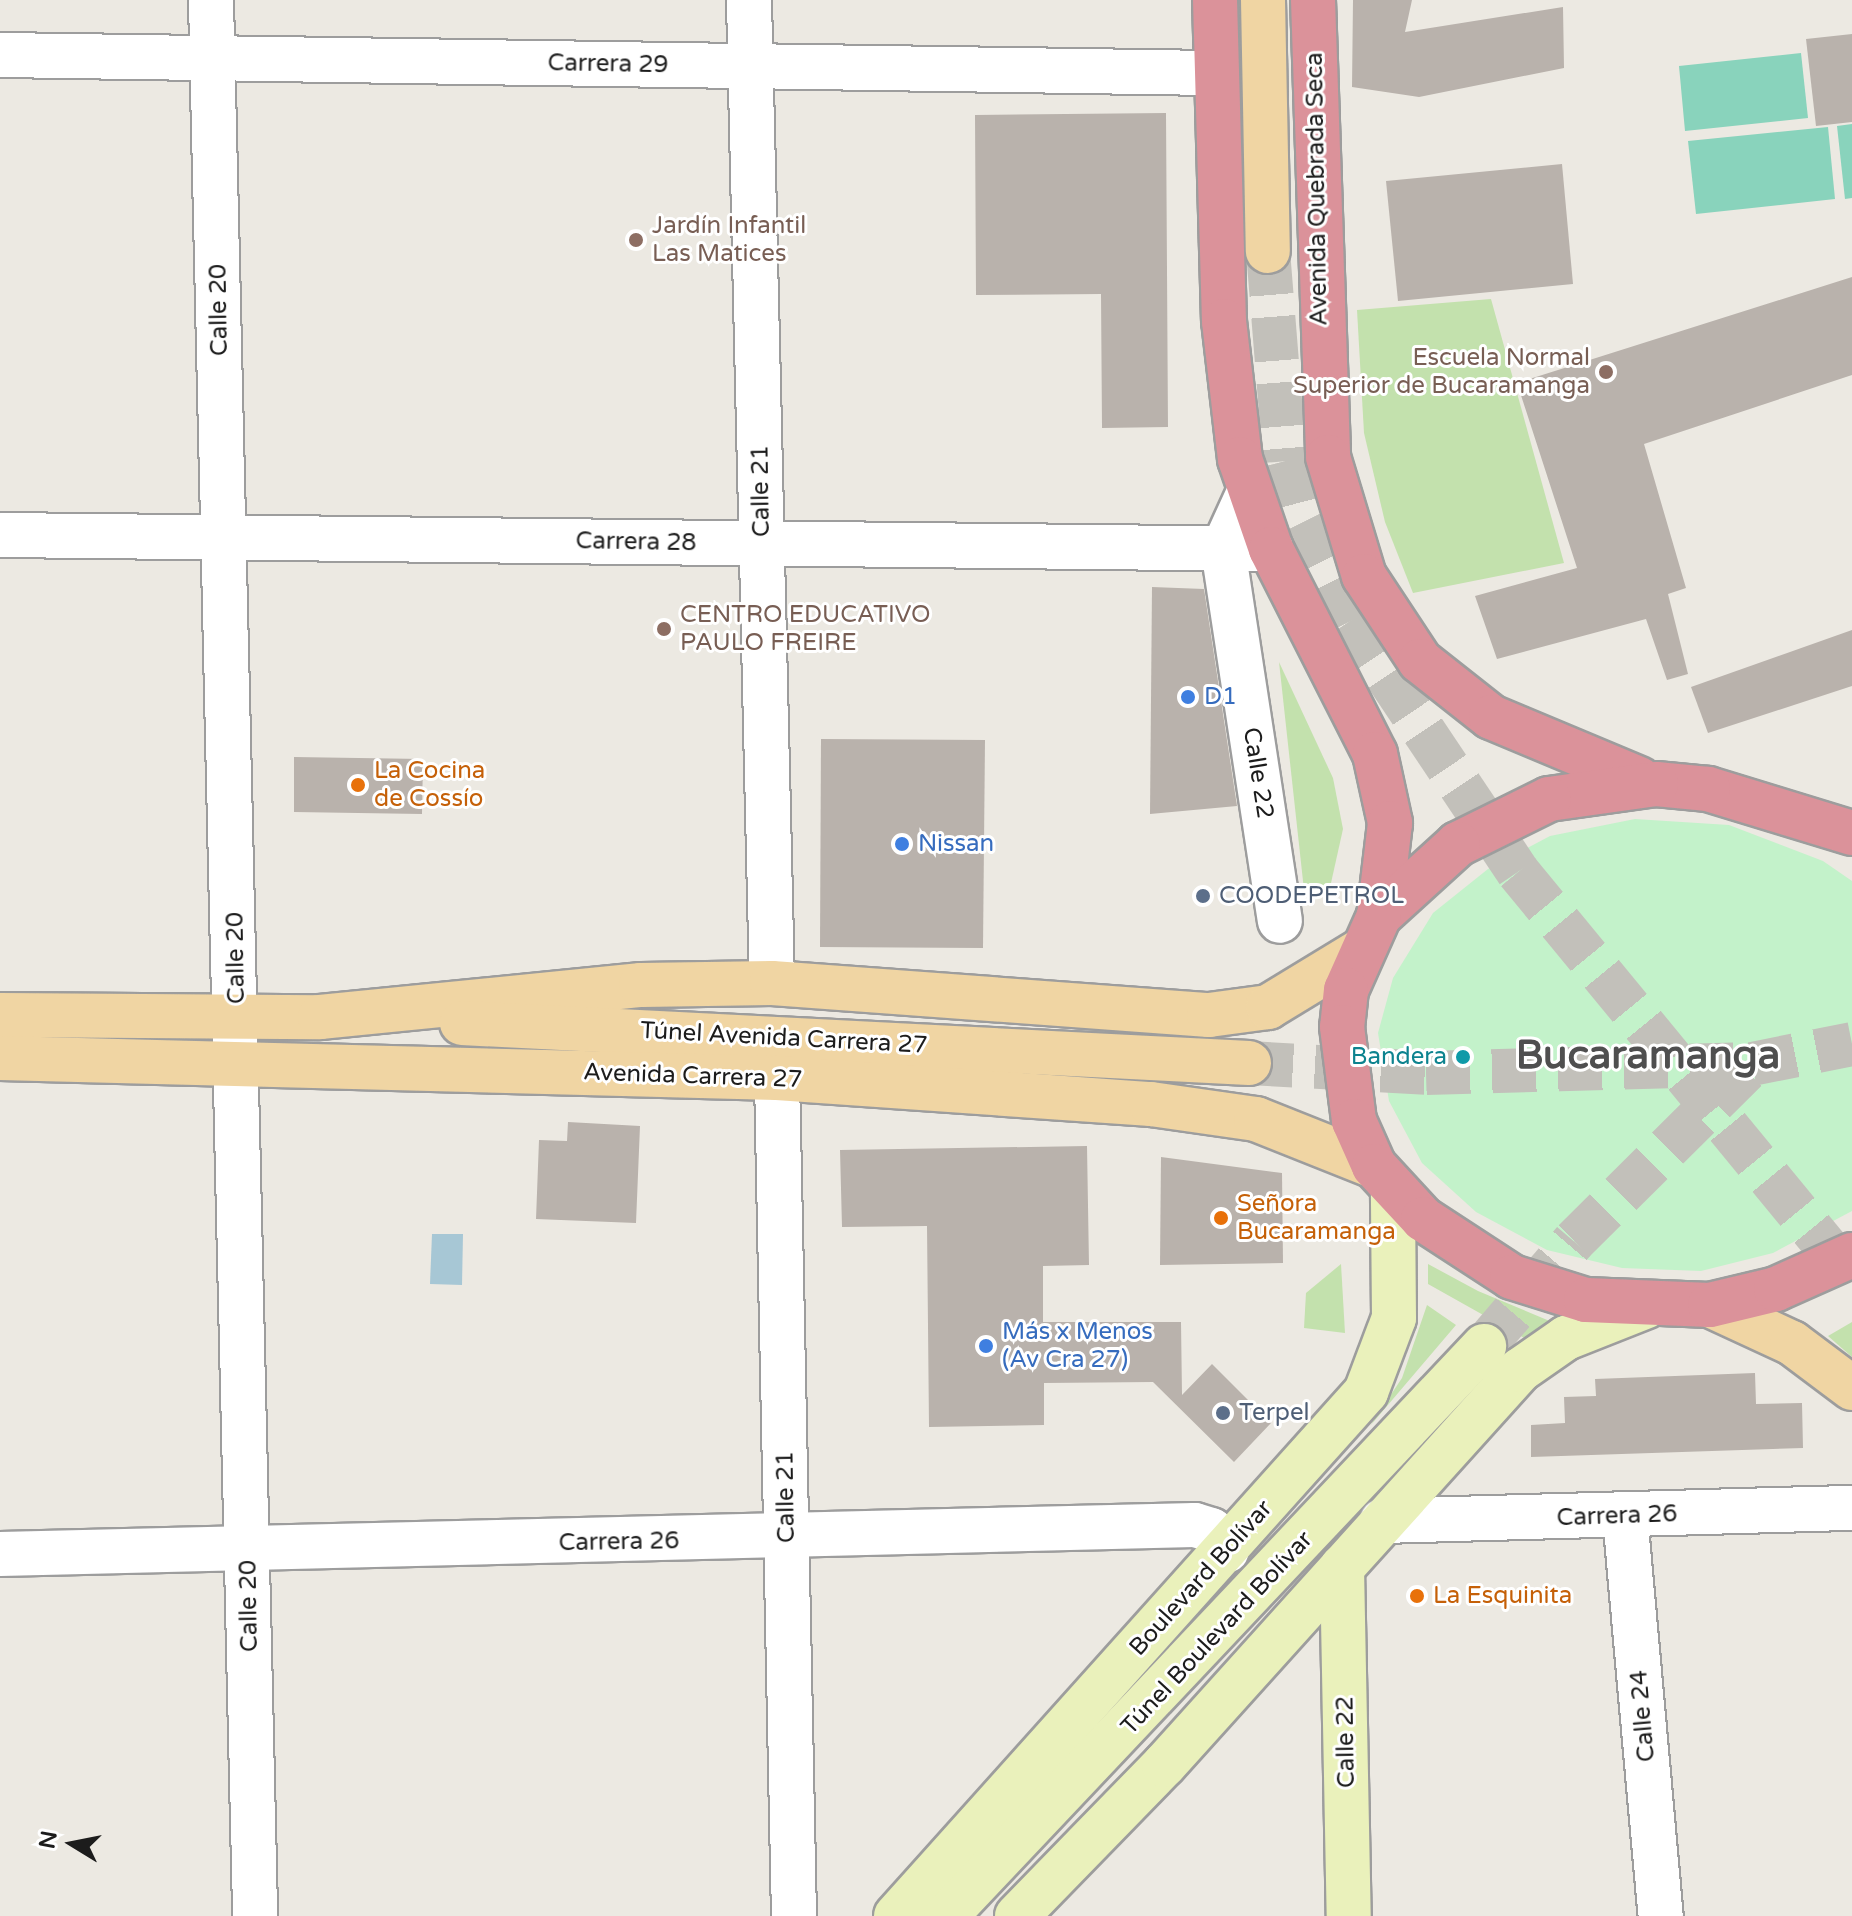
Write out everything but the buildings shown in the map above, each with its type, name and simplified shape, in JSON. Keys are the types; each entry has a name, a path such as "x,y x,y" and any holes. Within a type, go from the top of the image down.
{"highway":[{"path":"1215,0 1224,321 1250,490 1271,549 1356,712 1385,791 1390,823 1369,934 1346,990 1343,1069 1383,1179 1512,1277 1586,1300 1647,1306 1710,1305 1776,1289 1852,1255"},
{"name":"Avenida Quebrada Seca","path":"1313,0 1328,457 1364,576 1420,661 1491,717 1656,784"},
{"path":"1369,934 1458,844 1499,818 1549,799 1656,784 1780,805 1852,833"}],"main road":[{"path":"1263,0 1268,251"},
{"path":"0,1015 320,1017 641,985 772,983 1209,1015 1268,1007 1369,934"},
{"name":"Túnel Avenida Carrera 27","path":"320,1017 1249,1063"},
{"name":"Avenida Carrera 27","path":"0,1058 239,1060 777,1078 1212,1110 1256,1119 1383,1179"},
{"name":"Boulevard Bolívar","path":"896,1916 1352,1411 1379,1367 1394,1318 1383,1179"},
{"path":"1710,1305 1792,1343 1852,1388"},
{"path":"1017,1916 1536,1357 1647,1306"},
{"name":"Túnel Boulevard Bolívar","path":"946,1916 1484,1346"},
{"name":"Calle 22","path":"1342,1567 1349,1916"}],"street":[{"name":"Calle 20","path":"211,0 239,1060 255,1916"},
{"name":"Calle 21","path":"749,0 772,983"},
{"name":"Carrera 29","path":"0,55 1216,73"},
{"path":"1223,549 1250,490"},
{"name":"Carrera 28","path":"0,535 1271,549"},
{"name":"Calle 22","path":"1223,549 1280,921"},
{"name":"Calle 21","path":"777,1078 794,1916"},
{"name":"Carrera 26","path":"1382,1521 1852,1508"},
{"name":"Calle 24","path":"1625,1516 1661,1916"},
{"name":"Carrera 26","path":"0,1554 787,1539 1195,1525 1211,1530 1227,1551"}],"green space":[{"path":"1801,53 1808,118 1685,131 1679,66"},
{"path":"1852,124 1852,198 1845,199 1837,126"},
{"path":"1828,127 1835,199 1696,214 1688,141"},
{"path":"1491,299 1564,563 1413,593 1385,522 1364,433 1357,310"},
{"path":"1279,662 1333,778 1343,829 1329,892 1304,890"},
{"path":"1635,819 1729,825 1823,861 1852,881 1852,1211 1773,1253 1701,1271 1622,1268 1547,1250 1476,1212 1422,1163 1389,1101 1378,1033 1393,978 1433,913 1488,869 1550,836"},
{"path":"1341,1264 1345,1333 1304,1328 1306,1293"},
{"path":"1428,1264 1478,1291 1552,1322 1528,1340 1428,1284"},
{"path":"1427,1305 1456,1325 1370,1426 1402,1378"},
{"path":"1852,1322 1852,1357 1828,1336"}],"water":[{"path":"432,1234 463,1234 462,1285 430,1284"}],"tunnel":[{"path":"1268,251 1285,461 1301,523 1350,621 1518,872 1852,1278"},
{"path":"1249,1063 1426,1073 1752,1064 1852,1044"},
{"path":"1484,1346 1574,1241 1752,1064"}],"place":[{"name":"Jardín Infantil Las Matices","path":"636,240"},
{"name":"Escuela Normal Superior de Bucaramanga","path":"1606,372"},
{"name":"CENTRO EDUCATIVO PAULO FREIRE","path":"664,629"},
{"name":"D1","path":"1188,697"},
{"name":"La Cocina de Cossío","path":"358,785"},
{"name":"Nissan","path":"902,844"},
{"name":"COODEPETROL","path":"1203,896"},
{"name":"Bandera","path":"1463,1057"},
{"name":"Señora Bucaramanga","path":"1221,1218"},
{"name":"Más x Menos (Av Cra 27)","path":"986,1346"},
{"name":"Terpel","path":"1223,1413"},
{"name":"La Esquinita","path":"1417,1596"}],"district":[{"name":"Bucaramanga","path":"1648,1055"}]}
